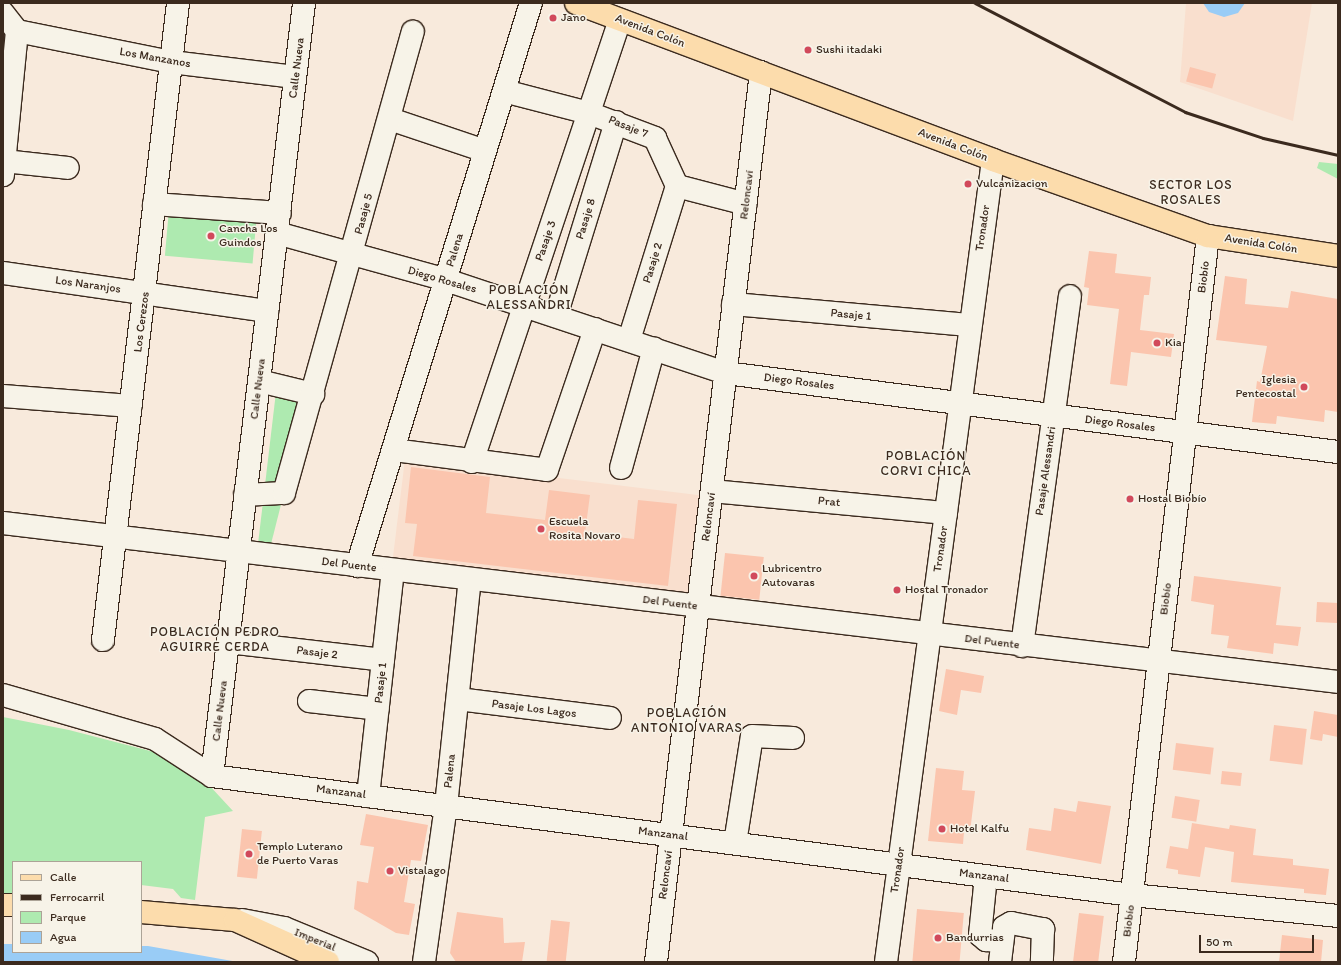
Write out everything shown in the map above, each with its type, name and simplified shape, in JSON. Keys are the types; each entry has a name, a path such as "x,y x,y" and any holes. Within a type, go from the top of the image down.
{"main road":[{"name":"Avenida Colón","path":"576,3 993,160 1208,236 1338,256"},
{"path":"142,912 231,922 324,960"},
{"path":"274,929 324,960"}],"street":[{"name":"Los Cerezos","path":"103,640 113,537 146,293 154,204 178,3"},
{"name":"Calle Nueva","path":"212,776 304,3"},
{"name":"Palena","path":"357,566 531,3"},
{"path":"3,13 17,32 4,168 68,168"},
{"name":"Pasaje 3","path":"472,462 620,20"},
{"name":"Los Manzanos","path":"17,32 171,62 295,77"},
{"name":"Pasaje 5","path":"245,495 284,493 353,256 413,32"},
{"name":"Reloncaví","path":"656,962 761,72"},
{"name":"Pasaje 7","path":"504,92 589,113 655,138 677,186"},
{"path":"390,119 485,151"},
{"name":"Pasaje 8","path":"556,316 616,122"},
{"name":"Tronador","path":"886,962 961,403 969,325 993,160"},
{"path":"677,186 746,204"},
{"name":"Pasaje 2","path":"629,340 677,186"},
{"path":"154,204 278,223"},
{"name":"Diego Rosales","path":"278,223 353,256 446,280 726,373 1338,452"},
{"name":"Biobío","path":"1124,962 1208,236"},
{"name":"Los Naranjos","path":"3,272 267,311"},
{"name":"Pasaje Alessandri","path":"1022,646 1070,296"},
{"name":"Pasaje 1","path":"733,304 969,325"},
{"path":"394,450 472,462 547,470 595,329"},
{"path":"621,468 654,348"},
{"path":"259,381 313,394"},
{"path":"3,396 131,406"},
{"name":"Prat","path":"712,491 946,513"},
{"name":"Del Puente","path":"3,523 1022,646 1338,682"},
{"name":"Pasaje 1","path":"368,796 393,570"},
{"name":"Palena","path":"424,962 446,806 470,580"},
{"name":"Pasaje 2","path":"228,642 383,660"},
{"name":"Manzanal","path":"3,695 155,739 212,776 1132,895 1338,916"},
{"name":"Pasaje Los Lagos","path":"458,699 610,718"},
{"path":"309,701 378,709"},
{"path":"735,844 752,736 793,738"},
{"path":"986,876 980,935 1001,951 1007,924 1040,926 1044,933 1042,962"},
{"name":"Imperial","path":"231,922 274,929 368,962"}],"shaded area":[{"path":"1186,3 1312,3 1293,121 1180,82"},
{"name":"Escuela Rosita Novaro","path":"405,459 704,496 690,606 391,569"}],"green space":[{"path":"1319,162 1338,164 1338,179 1317,168"},
{"name":"Cancha Los Guindos","path":"169,209 257,217 253,263 165,256"},
{"path":"276,392 307,402 271,544 258,544"},
{"path":"3,717 69,730 158,753 208,784 233,811 205,817 195,900 181,898 173,889 142,885 142,861 12,861 12,894 3,894"}],"water":[{"path":"1203,3 1245,3 1238,13 1224,17 1209,12"},
{"path":"3,944 12,944 12,953 142,953 142,946 148,946 238,962 3,962"}],"building":[{"path":"1190,67 1216,74 1212,88 1186,81"},
{"path":"1089,251 1117,254 1115,273 1151,277 1149,295 1144,295 1140,330 1174,334 1171,357 1131,352 1127,386 1110,384 1119,309 1087,305 1089,288 1084,287"},
{"path":"1225,276 1247,279 1245,304 1288,308 1291,291 1338,299 1338,412 1325,410 1324,422 1277,416 1276,424 1252,422 1257,381 1260,382 1267,346 1216,340"},
{"path":"411,467 490,477 486,513 545,520 549,490 590,495 585,533 634,539 638,500 677,504 668,586 413,556 417,524 405,523"},
{"path":"725,553 764,557 759,600 721,596"},
{"path":"1194,576 1281,587 1276,625 1301,627 1298,646 1274,643 1273,654 1227,648 1229,636 1211,634 1214,605 1191,601"},
{"path":"1317,602 1338,603 1337,623 1316,622"},
{"path":"946,669 984,676 981,693 961,690 957,715 939,711"},
{"path":"1314,711 1338,715 1338,737 1323,734 1322,741 1310,739"},
{"path":"1274,725 1307,729 1302,765 1270,761"},
{"path":"1176,743 1214,748 1210,774 1173,770"},
{"path":"936,768 964,771 962,790 975,791 970,832 964,832 963,844 928,841"},
{"path":"1222,771 1242,773 1241,786 1221,784"},
{"path":"1175,796 1200,800 1196,822 1172,818"},
{"path":"1078,801 1111,806 1101,864 1026,850 1029,828 1051,831 1054,808 1076,812"},
{"name":"Vistalago","path":"366,814 428,825 421,861 411,860 404,902 415,904 409,935 396,933 354,909 357,881 368,883 374,847 360,845"},
{"path":"1192,823 1229,829 1230,825 1256,829 1253,855 1293,859 1293,865 1329,869 1326,895 1304,893 1304,889 1231,882 1234,852 1205,847 1200,877 1178,874 1178,870 1166,868 1170,846 1188,849"},
{"name":"Templo Luterano de Puerto Varas","path":"242,829 262,831 257,879 237,877"},
{"name":"Bandurrias","path":"917,909 964,913 960,962 912,962"},
{"path":"457,912 503,918 504,943 525,942 522,962 456,962 450,953"},
{"path":"1079,913 1104,916 1098,962 1073,962"},
{"path":"551,920 570,922 566,962 547,962"},
{"path":"1282,935 1323,940 1321,962 1279,962"}],"railway":[{"path":"975,3 1185,112 1263,138 1338,155"}],"place":[{"name":"Jano","path":"553,18"},
{"name":"Sushi itadaki","path":"808,50"},
{"name":"Vulcanizacion","path":"968,184"},
{"name":"Cancha Los Guindos","path":"211,236"},
{"name":"Kia","path":"1157,343"},
{"name":"Iglesia Pentecostal","path":"1304,387"},
{"name":"Hostal Biobío","path":"1130,499"},
{"name":"Escuela Rosita Novaro","path":"541,529"},
{"name":"Lubricentro Autovaras","path":"754,576"},
{"name":"Hostal Tronador","path":"897,590"},
{"name":"Hotel Kalfu","path":"942,829"},
{"name":"Templo Luterano de Puerto Varas","path":"249,854"},
{"name":"Vistalago","path":"390,871"},
{"name":"Bandurrias","path":"938,938"}],"district":[{"name":"SECTOR LOS ROSALES","path":"1191,194"},
{"name":"POBLACIÓN ALESSANDRI","path":"529,298"},
{"name":"POBLACIÓN CORVI CHICA","path":"926,464"},
{"name":"POBLACIÓN PEDRO AGUIRRE CERDA","path":"215,640"},
{"name":"POBLACIÓN ANTONIO VARAS","path":"687,722"}]}
